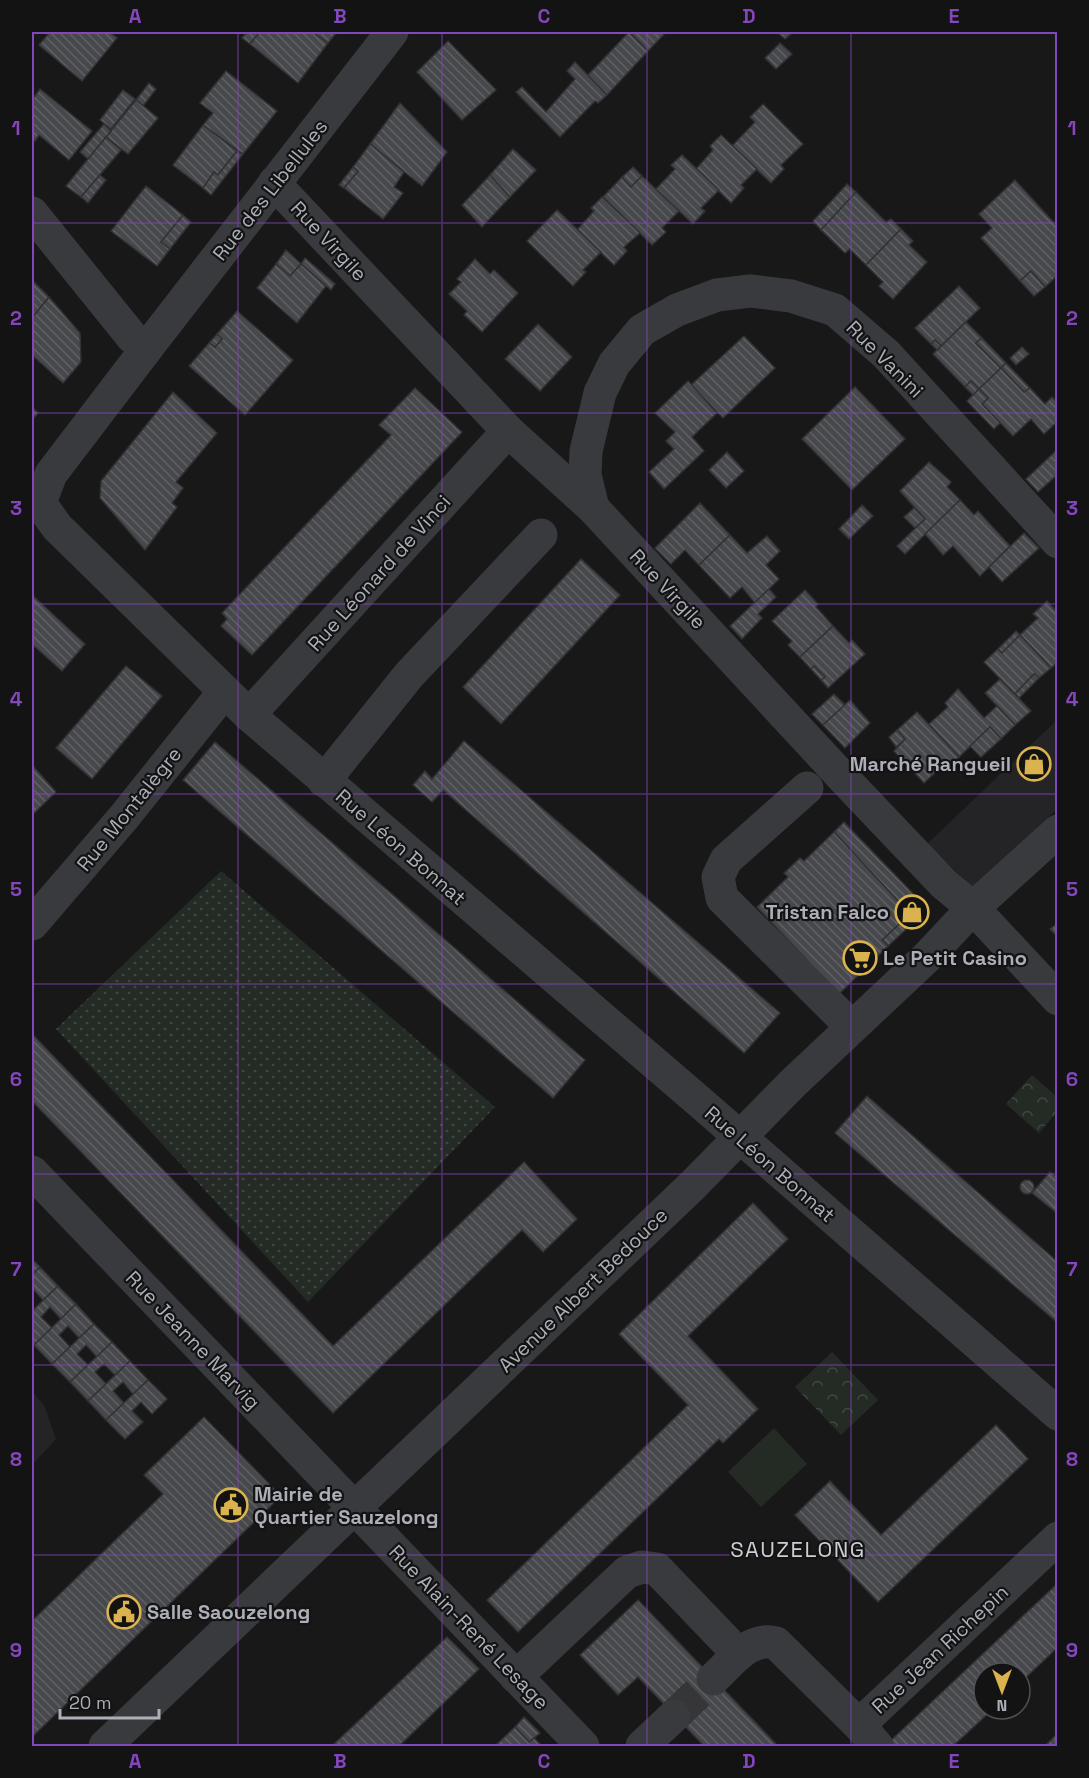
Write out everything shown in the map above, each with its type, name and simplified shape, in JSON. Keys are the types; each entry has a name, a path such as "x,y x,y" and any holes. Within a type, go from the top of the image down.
{"street":[{"name":"Rue des Libellules","path":"147,348 392,32"},
{"name":"Rue Virgile","path":"274,183 508,431 593,508 870,806 944,884 972,908 1058,999"},
{"path":"32,213 132,336 147,348"},
{"name":"Rue Vanini","path":"593,508 585,475 586,451 600,393 615,364 642,330 678,310 717,295 750,291 791,296 835,310 886,354 1058,542"},
{"name":"Rue Léon Bonnat","path":"147,348 51,474 40,503 57,527 249,716 1058,1414"},
{"name":"Rue Léonard de Vinci","path":"249,716 508,431"},
{"path":"324,781 409,675 541,535"},
{"name":"Rue Montalègre","path":"32,924 124,818 224,692"},
{"path":"807,788 726,860 718,877 722,898 852,1027"},
{"name":"Avenue Albert Bedouce","path":"105,1746 927,957 972,908 1058,831"},
{"name":"Rue Jeanne Marvig","path":"32,1172 355,1507"},
{"name":"Rue Alain-René Lesage","path":"355,1507 583,1746"},
{"name":"Rue Jean Richepin","path":"713,1679 754,1642 776,1643 868,1736 1058,1538"},
{"path":"516,1677 627,1572 642,1567 657,1569 727,1642"},
{"path":"642,1746 674,1716"}],"shaded area":[{"name":"Marché Rangueil","path":"1057,720 1057,809 973,888 927,844"},
{"path":"32,1392 44,1405 56,1439 32,1465"}],"green space":[{"path":"221,871 495,1107 308,1302 56,1029"},
{"path":"1032,1075 1057,1097 1057,1112 1039,1133 1006,1104"},
{"path":"832,1352 878,1400 841,1435 795,1387"},
{"path":"774,1428 807,1464 761,1507 728,1472"}],"building":[{"path":"50,32 109,32 117,38 82,81 39,45"},
{"path":"247,32 260,32 250,44 242,38"},
{"path":"260,32 313,32 328,43 298,83 250,44"},
{"path":"313,32 337,32 328,43"},
{"path":"629,32 648,51 607,95 588,75"},
{"path":"630,32 666,32 648,51"},
{"path":"777,32 793,32 785,39"},
{"path":"448,41 496,90 462,120 417,72"},
{"path":"780,43 792,54 776,69 765,58"},
{"path":"575,62 607,95 598,103 595,101 560,137 516,92 522,87 546,112 575,79 567,71"},
{"path":"226,71 277,111 243,154 203,125 213,113 200,103"},
{"path":"149,83 156,89 143,106 136,100"},
{"path":"40,89 92,131 69,160 39,135 35,141 32,138 32,100"},
{"path":"123,90 135,99 111,129 100,120"},
{"path":"136,100 158,118 128,154 106,137"},
{"path":"400,103 447,152 422,186 370,144"},
{"path":"763,104 803,144 781,165 784,169 771,183 732,146 755,122 750,117"},
{"path":"104,124 111,131 88,159 80,152"},
{"path":"203,125 237,151 218,175 214,172 203,188 173,165"},
{"path":"721,135 757,169 741,185 744,188 731,203 696,169 713,150 710,146"},
{"path":"106,137 121,150 81,197 66,186"},
{"path":"370,144 404,172 394,187 403,193 383,219 344,188 358,171 353,167"},
{"path":"513,149 536,170 510,197 490,175"},
{"path":"237,151 243,154 211,195 203,188 214,172 218,175"},
{"path":"682,155 719,190 701,208 705,211 693,224 656,189 675,169 671,165"},
{"path":"353,167 358,171 344,188 339,185"},
{"path":"633,167 642,176 631,187 622,177"},
{"path":"100,175 106,180 88,203 81,197"},
{"path":"490,175 510,197 482,227 462,205"},
{"path":"642,176 679,211 662,228 666,232 652,245 603,197 622,177 631,187"},
{"path":"1015,180 1058,227 1058,275 1045,287 1031,271 1020,281 981,238 992,228 979,214"},
{"path":"847,184 856,192 821,230 813,221"},
{"path":"146,186 183,215 161,242 170,249 157,266 111,231"},
{"path":"856,192 886,222 891,219 901,229 866,265 850,249 845,253 821,230"},
{"path":"602,197 640,233 624,247 627,251 614,265 577,230 594,211 591,208"},
{"path":"557,210 601,252 583,270 586,272 573,286 527,241"},
{"path":"183,215 191,222 170,249 161,242"},
{"path":"901,229 913,241 909,245 927,262 893,299 879,286 883,282 866,265"},
{"path":"286,250 301,264 290,276 276,264"},
{"path":"305,258 335,284 331,290 301,264"},
{"path":"475,259 490,274 494,270 518,293 482,332 464,315 467,311 449,294 461,282 457,279"},
{"path":"276,264 290,276 301,264 326,286 297,323 257,288"},
{"path":"1031,271 1045,287 1034,296 1020,281"},
{"path":"32,280 49,297 32,318"},
{"path":"959,286 980,308 941,346 935,340 931,344 915,328"},
{"path":"49,297 80,333 81,362 63,383 32,355 32,318"},
{"path":"237,311 293,360 245,415 189,366 209,343 215,347 222,339 217,334"},
{"path":"966,322 982,338 976,343 1001,368 979,389 971,381 965,387 933,354"},
{"path":"538,324 572,357 540,391 505,359"},
{"path":"217,334 222,339 215,347 209,343"},
{"path":"744,336 775,368 723,418 691,385"},
{"path":"982,338 1006,363 1001,368 976,343"},
{"path":"935,340 941,346 937,350 931,344"},
{"path":"1022,347 1029,354 1016,365 1010,358"},
{"path":"1006,363 1030,388 1024,392 1001,368"},
{"path":"1001,368 1024,392 1030,388 1045,404 1052,397 1058,403 1058,421 1044,434 1031,419 1013,436 982,404 988,398 979,389"},
{"path":"688,381 717,413 692,437 704,451 664,489 649,472 674,449 666,441 675,432 655,413"},
{"path":"971,381 979,389 973,395 965,387"},
{"path":"855,387 905,439 852,490 802,439"},
{"path":"415,388 462,432 252,655 221,626 227,619 222,613 391,435 379,425"},
{"path":"979,389 988,398 982,404 1000,423 994,429 967,401"},
{"path":"173,392 217,433 176,482 183,488 172,503 177,507 145,550 100,498 101,481"},
{"path":"32,407 38,413 32,420"},
{"path":"1058,449 1058,474 1038,492 1026,479"},
{"path":"727,452 744,471 726,488 709,470"},
{"path":"929,462 951,482 947,487 960,500 905,554 897,546 925,519 900,491"},
{"path":"960,500 974,515 978,511 1010,546 980,576 953,546 943,555 925,534"},
{"path":"700,503 730,535 699,565 685,550 671,564 655,548"},
{"path":"862,505 873,516 849,539 839,529"},
{"path":"914,508 925,519 915,528 904,517"},
{"path":"1024,533 1039,548 1002,582 989,567"},
{"path":"730,535 747,553 767,536 780,551 766,565 779,579 755,603 742,587 730,598 699,565"},
{"path":"581,559 620,595 501,724 463,687"},
{"path":"769,589 776,597 758,614 762,618 742,639 730,626"},
{"path":"805,590 833,626 800,657 788,645 792,641 772,621"},
{"path":"32,595 85,644 62,671 32,644"},
{"path":"1047,601 1058,613 1058,662 1051,668 1020,635 1038,618 1033,614"},
{"path":"833,626 849,643 852,640 865,654 828,688 821,680 825,677 814,666 811,669 800,657"},
{"path":"1016,631 1020,635 1002,653 998,649"},
{"path":"1020,635 1051,668 1039,678 1034,674 1015,694 984,662 998,649 1002,653"},
{"path":"126,666 162,696 92,779 56,748"},
{"path":"814,666 825,677 821,680 811,669"},
{"path":"1034,674 1039,678 1019,698 1015,694"},
{"path":"1000,679 1031,711 1015,725 985,693"},
{"path":"958,689 984,718 997,706 1015,725 1001,739 990,727 959,757 929,724 948,707 945,703"},
{"path":"834,694 845,705 823,725 812,714"},
{"path":"850,700 870,723 845,748 823,725"},
{"path":"917,712 959,757 947,768 944,764 924,783 894,751 905,739 897,730"},
{"path":"990,727 1001,739 981,757 970,746"},
{"path":"897,730 905,739 896,747 889,737"},
{"path":"464,741 780,1013 744,1053 443,790 432,802 413,785 425,771 432,779"},
{"path":"215,742 585,1060 553,1098 183,780"},
{"path":"32,765 56,792 32,815"},
{"path":"844,822 928,909 888,946 882,940 910,914 834,832"},
{"path":"834,832 910,914 882,940 888,946 839,994 757,907 788,877 784,873 800,858 804,861"},
{"path":"1058,923 1058,937 1050,929"},
{"path":"32,1034 333,1346 524,1162 577,1219 543,1252 522,1230 333,1413 32,1101"},
{"path":"867,1096 1058,1262 1058,1323 835,1133"},
{"path":"1050,1172 1058,1178 1058,1214 1032,1193"},
{"path":"1024,1180 1030,1180 1034,1187 1030,1194 1024,1194 1020,1190 1020,1184"},
{"path":"753,1203 788,1239 688,1336 758,1409 723,1443 719,1439 518,1632 487,1600 688,1405 619,1334"},
{"path":"32,1259 40,1267 32,1275"},
{"path":"40,1267 58,1286 43,1300 32,1288 32,1275"},
{"path":"58,1286 76,1304 61,1319 50,1307 41,1317 52,1328 34,1345 32,1342 32,1311"},
{"path":"76,1304 94,1324 79,1338 68,1326 59,1335 70,1347 52,1364 34,1345"},
{"path":"94,1324 112,1342 97,1357 86,1345 77,1354 88,1365 70,1382 52,1364"},
{"path":"112,1342 130,1361 115,1375 104,1364 95,1372 106,1384 88,1401 70,1382"},
{"path":"130,1361 148,1380 133,1394 123,1382 113,1391 124,1403 106,1420 88,1401"},
{"path":"148,1380 167,1399 152,1414 141,1402 132,1411 143,1422 125,1439 106,1420"},
{"path":"204,1417 281,1496 32,1737 32,1621 163,1494 144,1475"},
{"path":"996,1425 1028,1459 878,1602 795,1515 830,1481 881,1535"},
{"path":"1058,1583 1058,1647 1032,1672 1032,1661 975,1661"},
{"path":"638,1600 778,1746 704,1746 638,1677 618,1695 580,1655"},
{"path":"447,1637 479,1669 399,1746 332,1746"},
{"path":"972,1664 972,1721 980,1721 953,1746 885,1746"},
{"path":"524,1717 540,1733 529,1742 515,1727"},
{"path":"515,1727 529,1742 534,1738 542,1746 495,1746"},
{"path":"1058,1733 1058,1746 1045,1746"}],"tunnel":[{"path":"674,1716 713,1679"}],"place":[{"name":"Marché Rangueil","path":"1034,764"},
{"name":"Tristan Falco","path":"912,912"},
{"name":"Le Petit Casino","path":"860,958"},
{"name":"Mairie de Quartier Sauzelong","path":"231,1505"},
{"name":"Salle Saouzelong","path":"124,1612"}],"district":[{"name":"SAUZELONG","path":"798,1549"}]}
